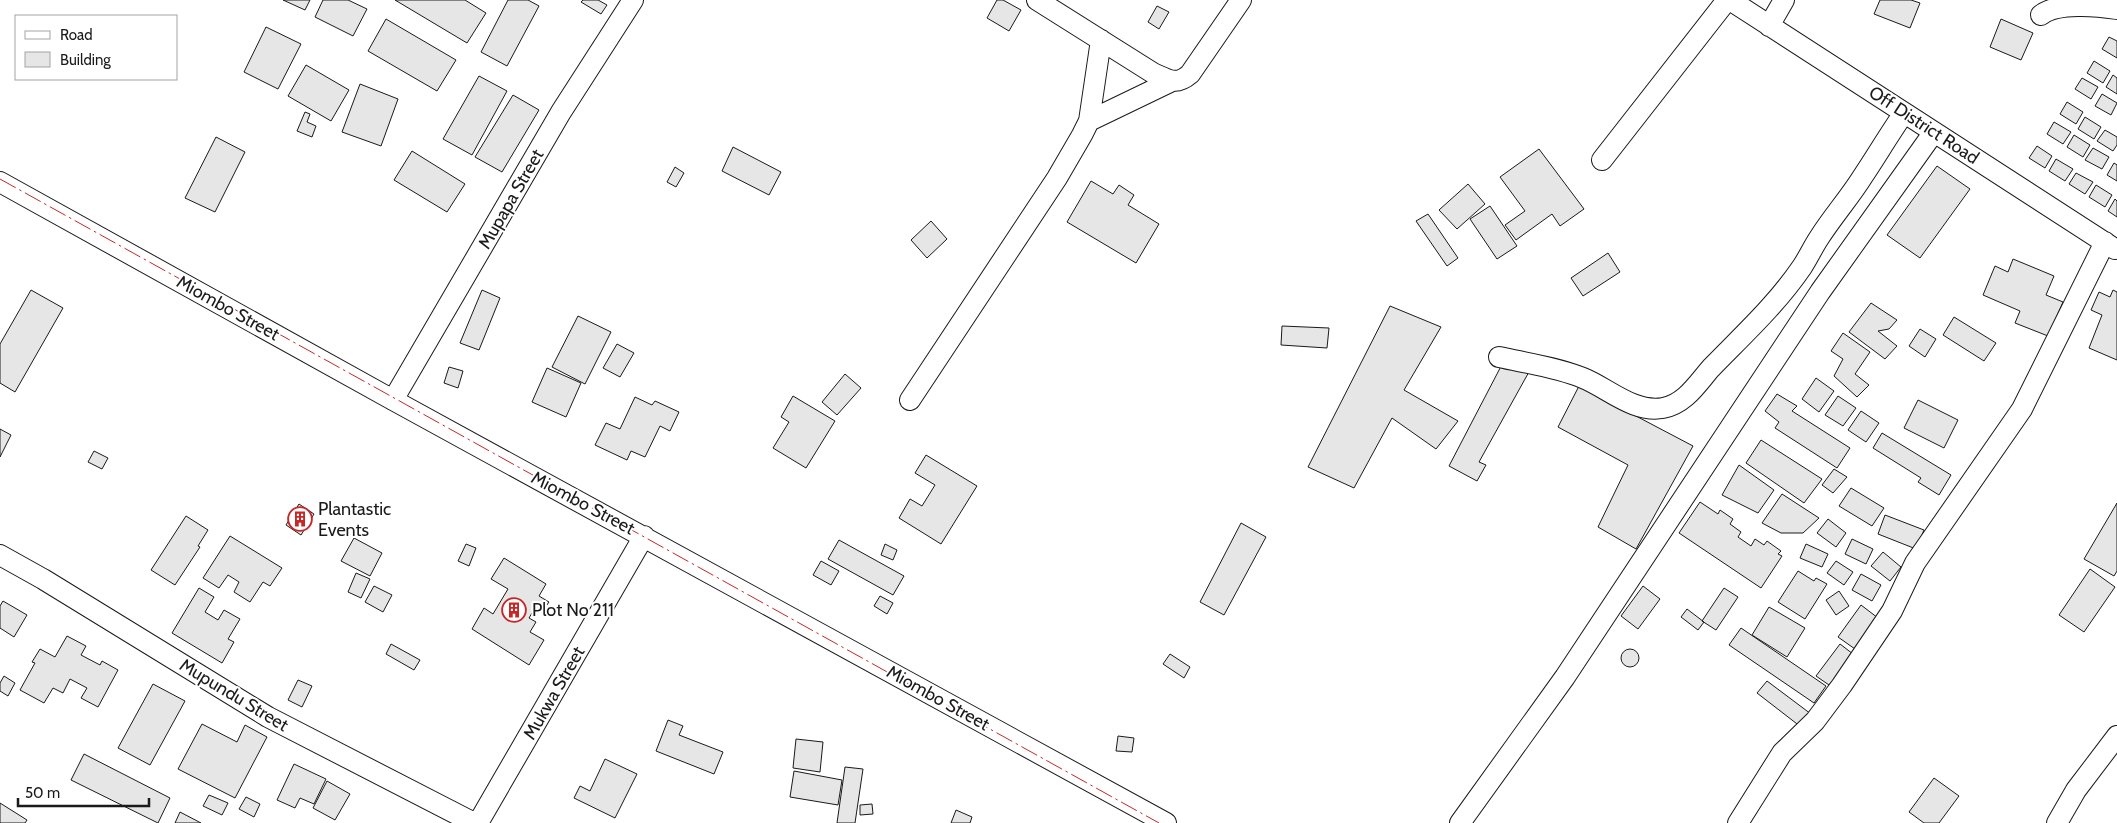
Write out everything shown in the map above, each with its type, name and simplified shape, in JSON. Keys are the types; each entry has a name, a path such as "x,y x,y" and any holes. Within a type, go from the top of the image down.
{"street":[{"name":"Mupapa Street","path":"393,400 561,112 633,0"},
{"path":"1037,0 1153,73 1172,81 1182,81 1190,74 1241,0"},
{"path":"1602,160 1729,0"},
{"name":"Off District Road","path":"1729,0 2111,246"},
{"path":"1769,26 1784,0"},
{"path":"2041,15 2051,10 2064,8 2095,6 2117,9"},
{"path":"910,400 1057,178 1089,121 1101,40"},
{"path":"1089,121 1172,81"},
{"path":"1498,357 1553,368 1583,378 1621,399 1645,408 1663,408 1680,401 1692,392 1711,369 1763,316 1797,273 1904,112"},
{"path":"1460,823 1565,677 1820,292 1934,132"},
{"name":"Miombo Street","path":"0,182 393,400 1166,823"},
{"path":"1738,823 1782,753 1816,721 1892,611 1915,563 2022,409 2111,246"},
{"name":"Mukwa Street","path":"476,823 644,536"},
{"name":"Mupundu Street","path":"0,555 52,584 268,718 476,823"},
{"path":"2056,823 2076,790 2117,736"}],"building":[{"path":"283,0 310,0 305,10"},
{"path":"323,0 348,0 367,9 353,36 315,17"},
{"path":"395,0 465,0 486,13 467,43"},
{"path":"508,0 528,0 539,6 507,66 481,52"},
{"path":"583,0 598,0 607,5 601,14 581,2"},
{"path":"997,0 1003,0 1021,10 1009,31 987,18"},
{"path":"1880,0 1911,0 1920,3 1910,28 1874,14"},
{"path":"1157,6 1169,12 1159,29 1148,22"},
{"path":"386,19 456,60 437,91 368,51"},
{"path":"2001,19 2033,33 2021,60 1990,47"},
{"path":"266,27 301,44 278,89 244,72"},
{"path":"2109,37 2117,41 2117,58 2102,49"},
{"path":"2094,61 2110,71 2103,83 2087,73"},
{"path":"306,65 349,90 331,121 288,96"},
{"path":"2113,75 2117,78 2117,94 2106,87"},
{"path":"479,76 507,91 472,155 443,139"},
{"path":"2082,78 2098,87 2091,99 2075,89"},
{"path":"360,84 398,99 381,146 342,132"},
{"path":"2102,94 2117,103 2111,115 2095,106"},
{"path":"513,95 539,110 502,172 475,157"},
{"path":"2067,102 2083,112 2076,124 2060,114"},
{"path":"305,112 310,114 307,122 316,126 312,137 297,131"},
{"path":"2085,117 2101,127 2094,139 2078,129"},
{"path":"2054,122 2071,132 2063,144 2047,134"},
{"path":"2105,130 2117,137 2117,145 2113,151 2097,141"},
{"path":"2074,135 2090,145 2083,157 2067,147"},
{"path":"216,137 245,152 215,212 185,198"},
{"path":"2037,146 2052,156 2045,168 2029,158"},
{"path":"733,147 781,172 769,195 722,171"},
{"path":"2093,148 2109,157 2102,169 2085,160"},
{"path":"1539,149 1584,209 1560,226 1552,214 1516,240 1505,225 1525,211 1500,177"},
{"path":"412,151 465,184 447,212 394,180"},
{"path":"2056,159 2073,169 2065,181 2049,171"},
{"path":"2114,163 2117,165 2117,181 2107,175"},
{"path":"1937,166 1970,189 1920,258 1887,235"},
{"path":"675,167 684,173 676,187 667,182"},
{"path":"2076,173 2093,182 2085,194 2069,184"},
{"path":"1091,181 1113,194 1119,185 1134,195 1128,205 1159,224 1136,263 1067,222"},
{"path":"1468,184 1485,204 1457,229 1439,210"},
{"path":"2096,185 2112,195 2105,207 2089,197"},
{"path":"2115,199 2117,201 2117,217 2108,211"},
{"path":"1490,206 1517,246 1497,259 1470,219"},
{"path":"1428,214 1458,258 1447,266 1416,221"},
{"path":"931,221 947,239 927,258 911,240"},
{"path":"1608,253 1620,272 1583,296 1571,278"},
{"path":"2013,259 2054,276 2046,295 2063,302 2048,336 2015,323 2020,311 1983,295 1995,266 2008,272"},
{"path":"31,290 63,308 15,392 0,383 0,344"},
{"path":"482,290 500,298 479,350 460,343"},
{"path":"2113,290 2117,292 2117,360 2089,348 2102,315 2091,310 2099,292 2110,297"},
{"path":"1871,303 1897,320 1889,329 1878,331 1897,346 1885,359 1849,332"},
{"path":"1390,306 1441,327 1404,390 1458,421 1436,449 1392,418 1354,488 1308,467"},
{"path":"578,316 611,332 585,384 552,367"},
{"path":"1954,317 1996,343 1984,361 1943,335"},
{"path":"1282,326 1329,328 1327,348 1281,345"},
{"path":"1920,329 1936,339 1925,357 1909,346"},
{"path":"1843,333 1870,352 1855,374 1869,385 1857,397 1834,376 1843,359 1831,351"},
{"path":"617,344 634,353 620,377 603,368"},
{"path":"1510,349 1535,361 1479,462 1486,465 1477,481 1449,466"},
{"path":"449,367 463,371 458,388 444,383"},
{"path":"547,368 581,383 566,417 532,402"},
{"path":"845,374 861,388 837,415 822,402"},
{"path":"1816,378 1834,391 1819,412 1802,399"},
{"path":"1579,386 1693,446 1636,549 1598,527 1628,465 1558,427"},
{"path":"1777,394 1797,406 1792,411 1850,448 1837,468 1775,428 1779,422 1765,411"},
{"path":"793,396 835,421 806,468 773,448 789,422 781,417"},
{"path":"1838,396 1856,408 1843,426 1825,415"},
{"path":"635,397 652,405 655,401 679,412 670,431 660,426 645,457 631,451 627,460 595,445 606,423 620,429"},
{"path":"1918,400 1958,420 1944,448 1904,428"},
{"path":"1861,411 1879,423 1866,442 1848,430"},
{"path":"0,429 11,435 0,457"},
{"path":"1882,433 1951,475 1939,495 1918,482 1921,478 1873,448"},
{"path":"1761,440 1822,479 1804,503 1746,463"},
{"path":"94,451 108,458 102,469 88,462"},
{"path":"926,455 977,486 941,544 899,518 910,499 922,506 935,485 915,473"},
{"path":"1739,465 1774,490 1758,513 1722,495"},
{"path":"1834,469 1847,477 1833,493 1822,485"},
{"path":"1851,488 1884,508 1872,526 1839,506"},
{"path":"1782,494 1819,518 1803,533 1781,533 1762,523"},
{"path":"1700,502 1718,514 1720,510 1733,519 1730,524 1741,532 1738,537 1751,546 1755,539 1764,545 1767,541 1781,551 1778,554 1782,556 1761,588 1679,533"},
{"path":"2117,503 2117,571 2114,576 2084,559"},
{"name":"Plantastic Events","path":"299,504 314,514 301,535 286,525"},
{"path":"1885,515 1924,530 1916,549 1878,534"},
{"path":"186,516 208,530 198,546 200,547 175,585 151,570"},
{"path":"1828,519 1846,533 1836,547 1817,533"},
{"path":"1241,523 1266,537 1224,615 1200,602"},
{"path":"230,536 282,568 270,586 263,582 250,602 234,592 239,582 228,575 219,588 203,578"},
{"path":"354,538 382,553 370,576 341,561"},
{"path":"1852,539 1873,549 1866,564 1845,554"},
{"path":"839,540 904,576 893,595 828,559"},
{"path":"466,544 476,548 469,566 458,561"},
{"path":"885,544 897,550 893,560 881,555"},
{"path":"1806,544 1828,554 1822,567 1800,558"},
{"path":"1883,552 1901,567 1890,581 1871,566"},
{"name":"Plot No 211","path":"504,558 546,584 539,596 549,602 542,612 535,608 529,618 536,622 530,632 544,640 529,665 472,629 484,608 493,614 508,589 491,579"},
{"path":"821,561 839,571 831,585 813,575"},
{"path":"1836,561 1853,572 1844,585 1827,573"},
{"path":"2090,569 2115,587 2084,632 2059,615"},
{"path":"1798,571 1814,581 1816,578 1827,584 1805,619 1778,602"},
{"path":"356,573 370,579 361,598 348,592"},
{"path":"1861,574 1881,585 1872,601 1852,590"},
{"path":"374,586 392,595 383,612 365,602"},
{"path":"1643,586 1660,599 1638,629 1621,616"},
{"path":"199,588 214,597 205,612 218,620 224,610 240,619 228,639 234,642 222,663 172,633"},
{"path":"1724,588 1738,597 1716,630 1702,621"},
{"path":"1839,591 1849,606 1836,615 1826,600"},
{"path":"880,596 893,603 887,614 874,606"},
{"path":"3,601 27,615 14,637 0,628 0,606"},
{"path":"1861,605 1878,618 1855,649 1838,637"},
{"path":"1769,607 1805,628 1787,657 1752,635"},
{"path":"1687,609 1704,622 1698,630 1681,617"},
{"path":"1741,628 1826,686 1814,703 1729,645"},
{"path":"67,636 86,646 81,655 100,665 102,661 118,670 98,707 81,698 87,688 70,679 63,693 53,688 44,703 20,690 35,663 32,662 40,649 55,657"},
{"path":"391,644 420,660 414,670 386,654"},
{"path":"1840,644 1853,654 1829,685 1816,676"},
{"path":"1630,649 1638,654 1639,658 1634,666 1630,667 1622,662 1621,658 1626,650"},
{"path":"1170,654 1190,667 1184,678 1163,664"},
{"path":"4,676 15,683 8,696 0,691 0,683"},
{"path":"298,680 312,686 302,707 288,700"},
{"path":"1767,681 1811,714 1801,727 1757,693"},
{"path":"153,684 185,701 150,765 118,748"},
{"path":"668,720 683,726 679,735 723,752 714,774 656,751"},
{"path":"202,724 237,742 245,725 267,737 235,798 178,769"},
{"path":"1118,736 1134,738 1132,752 1116,751"},
{"path":"796,739 823,742 820,772 793,768"},
{"path":"84,754 170,798 158,823 71,780"},
{"path":"605,759 637,774 615,818 574,798 580,786 590,791"},
{"path":"294,764 326,779 314,804 300,798 295,808 277,800"},
{"path":"845,767 863,769 855,823 837,823"},
{"path":"794,771 842,780 838,805 790,797"},
{"path":"1934,778 1959,796 1939,823 1924,823 1909,812"},
{"path":"327,781 350,794 335,820 313,808"},
{"path":"209,795 228,803 222,815 203,806"},
{"path":"246,797 260,804 254,817 239,809"},
{"path":"0,803 27,820 25,823 0,823"},
{"path":"872,804 873,814 860,815 860,805"},
{"path":"956,810 972,817 970,823 951,823"},
{"path":"180,812 201,823 175,823"}],"power":[{"path":"0,179 1159,823"}],"place":[{"name":"Plantastic Events","path":"300,519"},
{"name":"Plot No 211","path":"514,610"}]}
